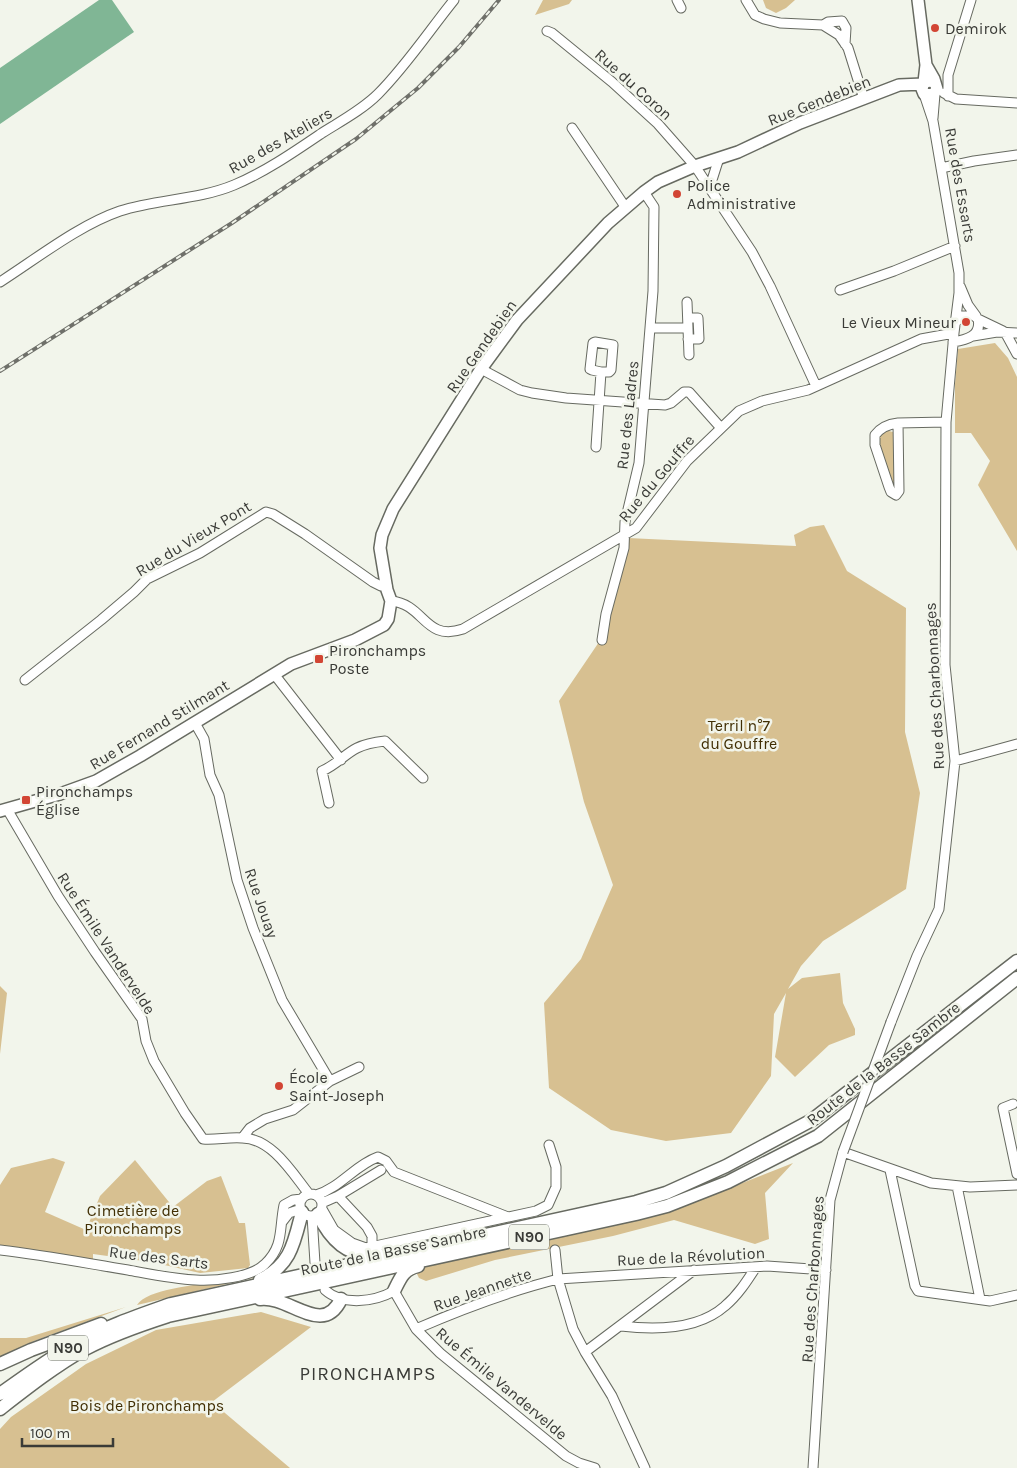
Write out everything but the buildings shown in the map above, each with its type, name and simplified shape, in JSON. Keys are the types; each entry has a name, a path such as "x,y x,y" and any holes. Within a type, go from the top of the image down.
{"highway":[{"name":"Route de la Basse Sambre","path":"0,1394 35,1368 79,1342 142,1314 171,1304 636,1202 666,1193 726,1166 812,1120 1017,961"},
{"name":"Route de la Basse Sambre","path":"0,1409 33,1384 86,1349 141,1325 196,1309 667,1206 728,1182 818,1136 1017,978"},
{"path":"313,1210 333,1239 342,1247 358,1253 375,1255 426,1245 438,1246"},
{"path":"171,1304 186,1296 260,1280 272,1274 284,1263 292,1251 313,1210"},
{"path":"394,1291 403,1273 410,1268 461,1256 472,1250"},
{"path":"196,1309 214,1308 264,1299 283,1302 319,1316 328,1315 337,1308 342,1299"},
{"path":"0,1364 80,1331 103,1323 142,1314"},
{"path":"0,1418 33,1384"}],"main road":[{"path":"918,0 929,88"},
{"name":"Rue Gendebien","path":"391,601 380,548 382,536 393,509 434,447 481,369 516,320 608,223 658,182 694,166 738,152 800,122 899,85 929,88"},
{"path":"274,674 291,664 379,629 388,619 391,601"},
{"name":"Rue Fernand Stilmant","path":"3,810 60,794 96,781 274,674"}],"street":[{"name":"Rue des Ateliers","path":"0,282 100,219 143,205 212,192 233,185 294,151 360,109 377,95 454,0"},
{"path":"746,0 755,15 764,20 780,23 823,25 839,35 845,44 864,99"},
{"path":"948,96 948,75 971,0"},
{"path":"823,25 828,22 842,21 846,28 845,44"},
{"name":"Rue du Coron","path":"547,32 552,33 612,82 658,124 694,166 708,186"},
{"path":"929,88 956,99 1017,103"},
{"name":"Rue des Essarts","path":"929,88 960,273 959,283"},
{"path":"572,128 626,208"},
{"path":"941,168 974,161 1017,156"},
{"path":"719,158 712,180 708,186 752,252 776,296 816,386"},
{"name":"Rue des Ladres","path":"602,640 606,614 624,548 626,536 625,522 639,463 653,290 654,207 644,192"},
{"path":"840,290 894,271 955,246"},
{"path":"959,283 968,305 977,318 979,328 973,336"},
{"name":"Rue des Charbonnages","path":"813,1468 830,1200 843,1152 891,1022 917,956 939,909 954,761 945,666 946,422 959,283"},
{"path":"687,302 689,355"},
{"path":"1017,333 1005,332 973,336 954,333 964,315 973,314 977,318 1005,332 1017,354"},
{"path":"688,318 698,318 699,324 699,339 688,339"},
{"path":"650,328 688,328"},
{"name":"Rue du Gouffre","path":"391,601 400,602 411,607 437,631 449,633 469,626 568,567 626,536 636,528 686,461 739,411 750,405 801,392 921,339 954,333"},
{"path":"481,369 520,390 566,398 665,405 684,392 689,392 721,428"},
{"path":"596,447 601,372"},
{"path":"898,423 899,491 896,495 891,492 874,439 878,431 898,423 946,422"},
{"name":"Rue du Vieux Pont","path":"24,680 101,620 147,579 200,553 266,512 273,514 305,534 373,582 381,586 387,586"},
{"path":"274,674 342,760"},
{"name":"Rue Jouay","path":"195,723 204,739 210,775 219,795 237,880 253,928 282,1000 330,1082"},
{"path":"329,803 322,771 342,760 356,748 378,742 385,741 423,778"},
{"path":"954,761 1017,744"},
{"name":"Rue Émile Vandervelde","path":"3,810 58,896 142,1019 146,1041 154,1060 185,1113 203,1139 215,1140 243,1137 256,1140 270,1149 299,1180 309,1196 321,1199 313,1210 334,1230 352,1243 366,1248 372,1246"},
{"path":"243,1137 250,1128 265,1120 293,1110 330,1082 359,1067"},
{"path":"1013,1104 1003,1108 1017,1174"},
{"path":"338,1196 367,1227 372,1236 372,1246 536,1212 548,1205 556,1187 556,1168 549,1145"},
{"path":"843,1152 931,1183 970,1188 1017,1185"},
{"path":"315,1263 313,1210 309,1196 352,1174 368,1161 378,1157 386,1161 394,1172 508,1217"},
{"path":"281,1222 289,1214 313,1210 381,1170"},
{"path":"890,1170 914,1286 918,1291 990,1301 1017,1295"},
{"path":"957,1186 980,1299"},
{"name":"Rue des Sarts","path":"0,1250 178,1278 194,1280 217,1279 258,1270 265,1265 280,1243 284,1205 293,1200 309,1196"},
{"path":"476,1204 481,1216 476,1224"},
{"path":"555,1250 558,1280 573,1329 612,1396 645,1468"},
{"path":"621,1326 673,1328 706,1317 724,1308 737,1294 756,1267"},
{"name":"Rue de la Révolution","path":"558,1280 756,1267 826,1270"},
{"path":"585,1352 694,1270"},
{"name":"Rue Jeannette","path":"416,1329 478,1305 540,1284 558,1280"},
{"path":"325,1290 332,1296 351,1301 361,1301 394,1291"},
{"name":"Rue Émile Vandervelde","path":"394,1291 416,1329 440,1354 566,1456 594,1468"}],"green space":[{"path":"543,0 572,0 569,4 535,15"},
{"path":"763,0 795,0 786,8 776,13 766,8"},
{"path":"995,343 1008,358 1017,377 1017,551 978,485 990,461 971,433 955,433 955,384 958,349"},
{"path":"885,430 893,432 896,436 897,484 894,486 892,486 878,447 878,434"},
{"name":"Terril n°7 du Gouffre","path":"824,525 847,571 906,608 905,732 920,793 906,889 823,941 801,966 788,989 802,978 840,973 843,1003 855,1029 855,1035 829,1045 795,1077 775,1057 786,993 774,1014 771,1076 731,1133 666,1141 611,1130 549,1088 544,1003 581,959 613,885 584,802 559,701 599,642 628,538 796,546 794,535 810,527"},
{"path":"0,986 7,993 0,1054"},
{"name":"Cimetière de Pironchamps","path":"53,1158 65,1162 45,1212 86,1230 100,1196 135,1160 173,1207 207,1181 221,1176 239,1223 245,1223 250,1265 248,1268 200,1273 151,1262 93,1254 93,1260 0,1247 0,1185 11,1168"},
{"path":"793,1163 765,1193 769,1239 755,1244 674,1220 613,1236 495,1260 426,1281 419,1278 417,1274 423,1267 671,1211"},
{"path":"260,1272 257,1277 137,1305 142,1300 161,1291"},
{"path":"126,1307 34,1341 0,1357 0,1338 26,1338"},
{"name":"Bois de Pironchamps","path":"261,1312 311,1327 212,1402 290,1468 0,1468 0,1429 11,1417 86,1364 156,1330"}],"shaded area":[{"path":"99,0 112,0 134,32 0,124 0,68"}],"railway":[{"path":"0,371 232,223 356,139 418,88 459,47 499,0"}],"place":[{"name":"Demirok","path":"935,28"},
{"name":"Police Administrative","path":"677,194"},
{"name":"Le Vieux Mineur","path":"966,322"},
{"name":"Pironchamps Poste","path":"319,659"},
{"name":"Pironchamps Église","path":"26,800"},
{"name":"École Saint-Joseph","path":"279,1086"}],"district":[{"name":"PIRONCHAMPS","path":"368,1373"}]}
